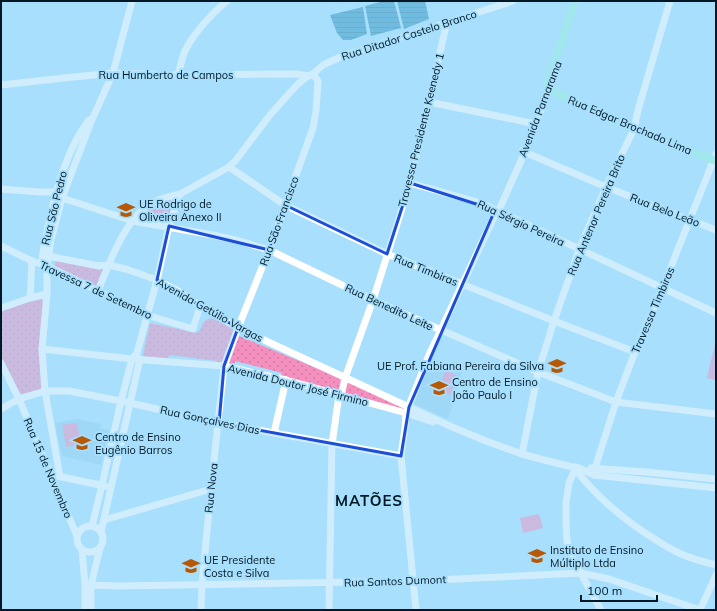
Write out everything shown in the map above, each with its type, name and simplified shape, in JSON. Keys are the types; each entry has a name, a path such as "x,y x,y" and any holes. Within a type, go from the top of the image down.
{"main road":[{"name":"Avenida Parnarama","path":"547,89 575,1"},
{"name":"Avenida Parnarama","path":"547,89 580,1"},
{"name":"Rua Edgar Brochado Lima","path":"547,89 634,129 671,144 715,158"}],"street":[{"name":"Rua São Pedro","path":"60,476 45,391 42,349 47,294 44,265 51,240 59,195 113,73 132,1"},
{"path":"178,75 185,52 191,41 213,13 227,1"},
{"name":"Rua Ditador Castelo Branco","path":"98,291 119,242 140,213 148,206 171,196 180,194 229,167 277,106 298,84 324,65 345,55 513,1"},
{"name":"Rua Antenor Pereira Brito","path":"522,454 538,372 554,321 579,250 606,187 634,129 638,110 670,1"},
{"name":"Travessa Presidente Keenedy 1","path":"332,583 334,444 341,396 345,378 373,300 410,183 447,22"},
{"name":"Rua Humberto de Campos","path":"1,86 113,73 178,75 311,75"},
{"name":"Rua São Francisco","path":"224,366 269,250 313,128 318,81 311,75"},
{"name":"Avenida Parnarama","path":"416,610 401,456 408,410 429,356 523,151 547,89"},
{"path":"429,102 534,123"},
{"name":"Rua Belo Leão","path":"523,151 606,187 716,230"},
{"name":"Travessa Timbiras","path":"595,471 616,402 635,352 715,158"},
{"name":"Rua Timbiras","path":"229,167 285,205 387,254 635,352"},
{"name":"Rua Sérgio Pereira","path":"410,183 481,203 496,212 716,313"},
{"name":"Rua Benedito Leite","path":"1,189 59,195 133,221 169,226 214,235 269,250 373,300 441,330 538,372 616,402 716,414"},
{"path":"85,610 88,585 103,541 101,532 130,403 147,315 157,280 169,226 180,194"},
{"name":"Travessa 7 de Setembro","path":"1,246 147,315 193,329 200,306"},
{"name":"Avenida Getúlio Vargas","path":"46,255 99,266 126,269 157,280 178,291 200,306 238,328 345,378 408,410"},
{"path":"30,298 32,261"},
{"path":"1,308 47,294"},
{"path":"42,349 132,359 138,356"},
{"name":"Avenida Doutor José Firmino","path":"138,356 224,366 286,380 341,396 408,410 522,454 579,468 645,481 716,488"},
{"path":"92,526 132,359"},
{"name":"Rua 15 de Novembro","path":"1,363 20,400 77,536"},
{"name":"Rua Nova","path":"200,610 224,366"},
{"path":"274,433 286,380"},
{"name":"Rua Gonçalves Dias","path":"1,409 45,391 68,392 121,401 274,433 401,456"},
{"path":"579,468 579,474 590,486 618,514 633,525 681,554 716,565"},
{"path":"579,468 569,483 566,503 567,542 570,554 601,610"},
{"name":"Avenida Doutor José Firmino","path":"595,471 646,472 716,479"},
{"path":"645,481 646,472"},
{"path":"51,475 111,487"},
{"path":"104,520 211,489"},
{"path":"91,610 82,550 77,543 77,536 84,528 92,526 101,532"},
{"path":"82,550 93,552 100,548"},
{"name":"Rua Santos Dumont","path":"88,585 332,583 413,581 581,573 609,579 700,610"},
{"path":"700,610 716,575"},
{"path":"329,610 332,583"},
{"path":"332,583 334,610"}],"highlighted area":[{"path":"410,183 495,210 409,407 401,456 219,423 224,366 238,328 157,280 169,226 269,250 285,205 387,254"}],"shaded area":[{"path":"384,1 394,1 401,28 371,36 365,6"},
{"path":"397,1 425,1 429,19 404,29"},
{"path":"363,7 367,34 351,40 343,40 337,33 330,15"},
{"path":"173,199 168,221 145,220 143,218 152,207"},
{"path":"56,260 103,268 104,270 98,288 54,267"},
{"path":"40,298 42,299 43,303 39,352 42,387 40,390 21,394 18,392 1,358 1,310"},
{"path":"213,318 222,321 234,330 223,364 217,365 217,361 169,355 168,359 143,356 150,323 197,333 206,320"},
{"path":"239,336 343,379 338,392 281,377 282,373 235,361 234,366 229,364"},
{"path":"716,339 716,380 707,378"},
{"name":"Centro de Ensino João Paulo I","path":"432,358 462,372 448,419 414,404"},
{"path":"446,370 458,376 450,395 438,389"},
{"path":"348,382 404,406 403,410 343,395"},
{"name":"Centro de Ensino Eugênio Barros","path":"78,419 101,424 100,428 109,430 101,465 62,456 55,423"},
{"path":"77,423 81,444 66,447 62,425"},
{"path":"539,514 543,528 523,533 520,518"}],"place":[{"name":"UE Rodrigo de Oliveira Anexo II","path":"126,210"},
{"name":"UE Prof. Fabiana Pereira da Silva","path":"557,366"},
{"name":"Centro de Ensino João Paulo I","path":"439,388"},
{"name":"Centro de Ensino Eugênio Barros","path":"82,443"},
{"name":"Instituto de Ensino Múltiplo Ltda","path":"537,556"},
{"name":"UE Presidente Costa e Silva","path":"191,566"}],"district":[{"name":"MATÕES","path":"369,501"}]}
